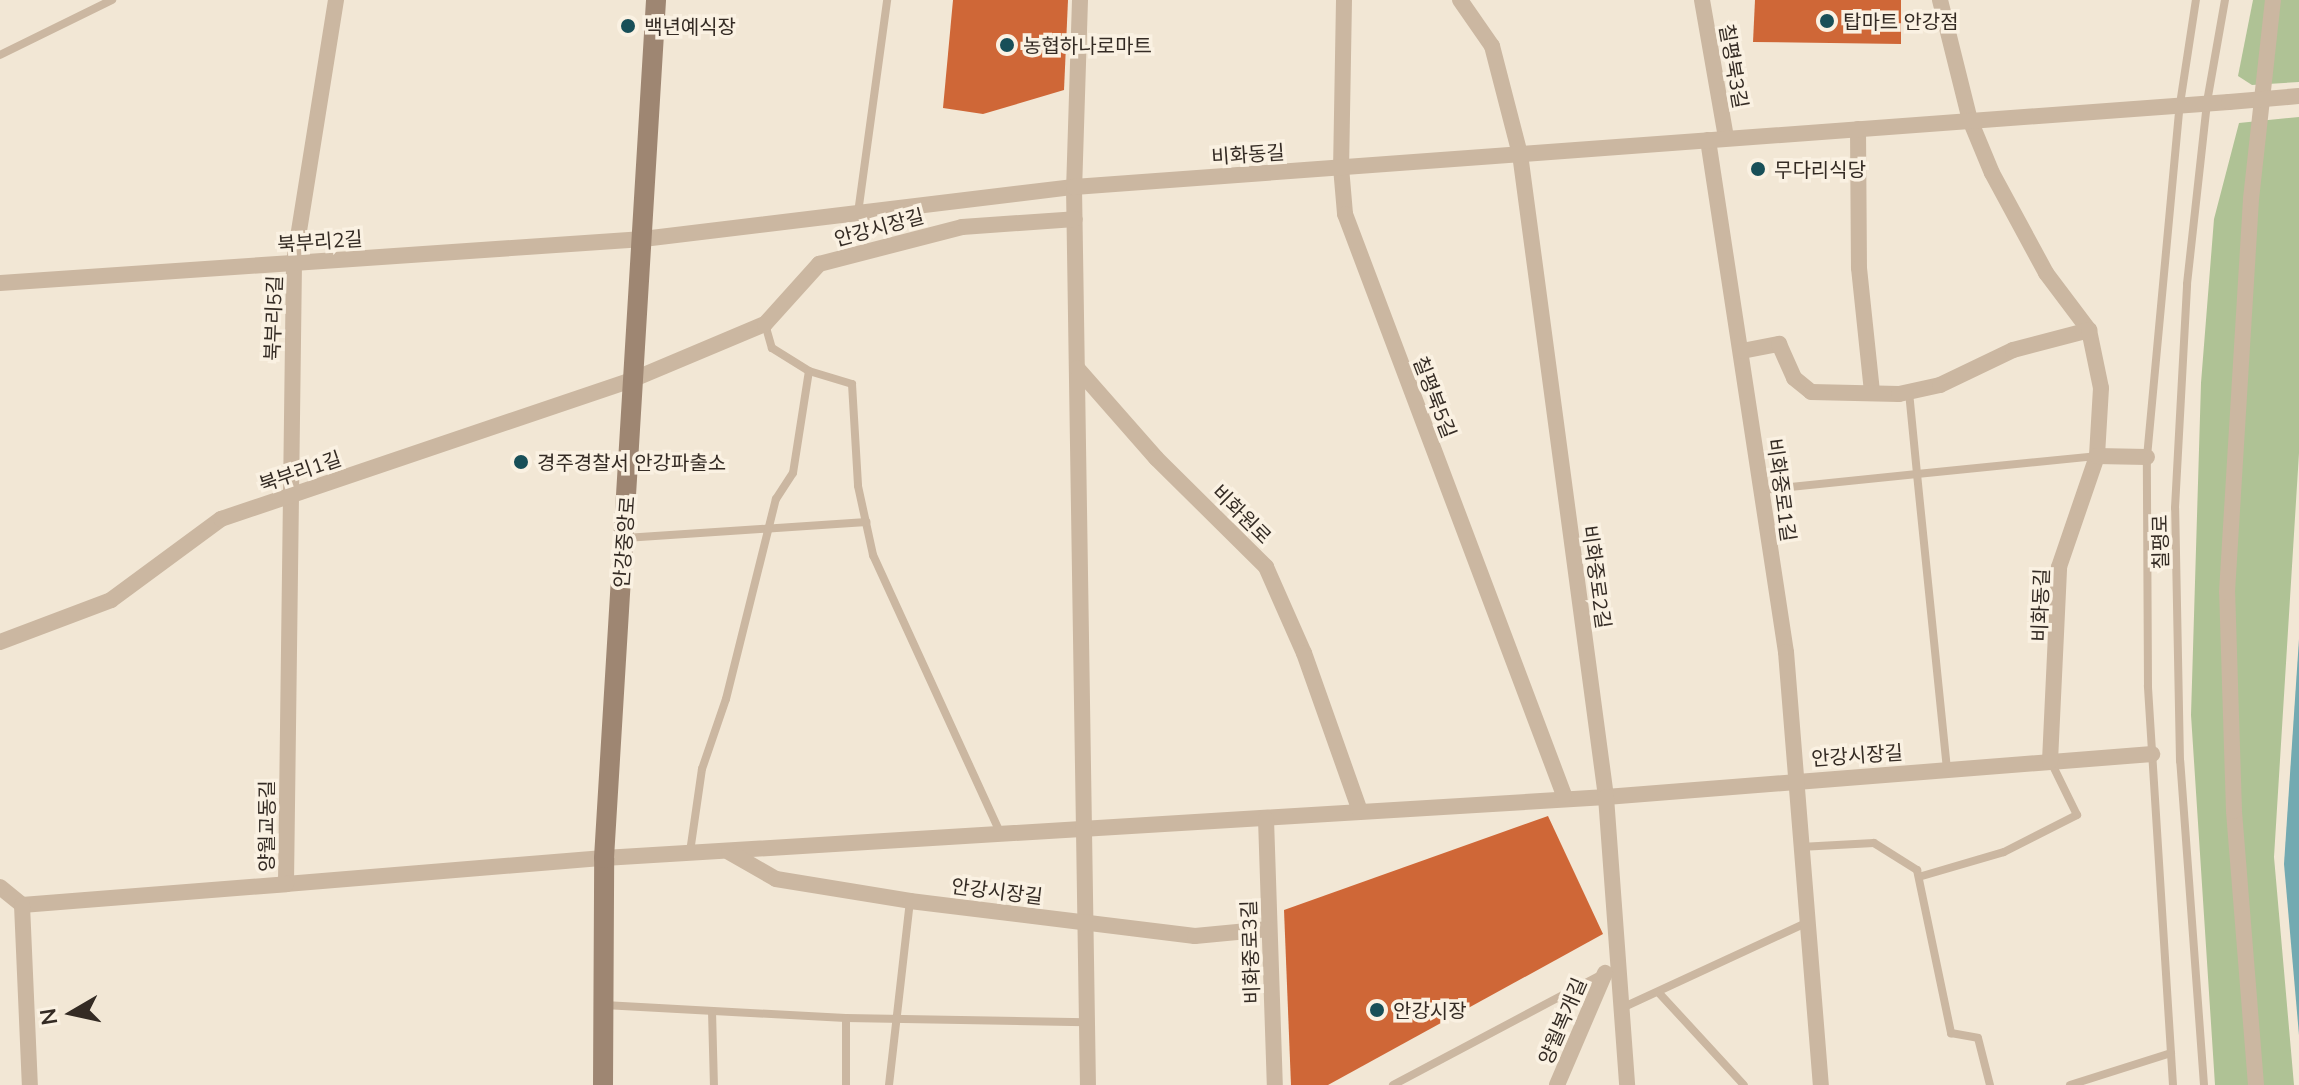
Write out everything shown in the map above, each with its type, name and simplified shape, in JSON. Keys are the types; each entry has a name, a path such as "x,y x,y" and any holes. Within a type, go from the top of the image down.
{"main road":[{"name":"안강중앙로","path":"603,1085 604,858 656,0"}],"street":[{"name":"북부리5길","path":"288,496 294,263 336,0"},
{"path":"1080,0 1074,187 1081,830 1088,1085"},
{"name":"칠평북5길","path":"1344,0 1341,167 1345,214 1564,795"},
{"path":"1460,0 1492,46 1520,154"},
{"name":"칠평북3길","path":"1702,0 1726,138"},
{"path":"1940,0 1970,120"},
{"path":"2256,1085 2234,811 2227,592 2251,199 2273,0"},
{"name":"비화동길","path":"643,239 1074,187 2299,96"},
{"name":"비화동길","path":"1970,120 2046,273 2089,330 2101,388 2097,456 2059,567 2050,761"},
{"path":"1858,129 1859,268 1872,392"},
{"name":"비화중로1길","path":"1708,140 1762,490 1799,779 1799,847 1810,921 1821,1085"},
{"name":"비화중로2길","path":"1520,154 1606,797 1612,968 1624,1007 1627,1085"},
{"name":"안강시장길","path":"634,379 765,324 819,264 962,227 1075,219"},
{"name":"북부리2길","path":"0,283 643,239"},
{"path":"1742,351 1779,344 1794,378 1811,392 1909,392 1940,385 2013,350 2089,330"},
{"name":"비화원로","path":"1077,368 1156,458 1266,567 1304,653 1360,811"},
{"name":"북부리1길","path":"0,642 111,600 221,519 634,379"},
{"path":"2097,456 2147,457"},
{"name":"양월교동길","path":"288,496 286,884 604,858"},
{"name":"안강시장길","path":"1564,795 1606,797 1799,779 2152,754"},
{"path":"604,858 1266,819 1564,795"},
{"name":"비화중로3길","path":"1266,819 1275,1085"},
{"name":"안강시장길","path":"727,851 776,879 910,901 1195,936 1269,929"},
{"path":"0,887 22,905 286,884"},
{"path":"22,905 30,1085"},
{"name":"양월복개길","path":"1557,1085 1612,968"}],"lane":[{"path":"0,55 112,0"},
{"path":"858,213 887,0"},
{"name":"칠평로","path":"2173,1085 2152,754 2147,457 2180,104 2196,0"},
{"name":"칠평로","path":"2204,1085 2180,761 2175,508 2187,284 2207,102 2225,0"},
{"path":"765,324 772,348 809,371 852,384 858,486 888,595 1002,835"},
{"path":"690,853 702,769 726,699 776,499 793,473 809,371"},
{"path":"1909,392 1947,768"},
{"path":"1762,490 2097,456"},
{"path":"624,538 866,522"},
{"path":"1922,876 2004,852 2077,815 2050,761"},
{"path":"1799,847 1874,843 1922,876 1931,956 1951,1033 1978,1038 1990,1085"},
{"path":"889,1085 900,1019 910,901"},
{"path":"1624,1007 1810,921"},
{"path":"1393,1085 1612,968"},
{"path":"1659,993 1744,1085"},
{"path":"604,1005 846,1018 1086,1022"},
{"path":"712,1011 714,1085"},
{"path":"846,1018 846,1085"},
{"path":"2070,1085 2171,1053"}],"green space":[{"path":"2253,0 2299,0 2299,82 2252,85 2238,76"},
{"path":"2299,117 2299,453 2274,857 2294,1085 2215,1085 2191,715 2201,383 2214,219 2239,123"}],"water":[{"path":"2299,639 2299,1035 2284,864"}],"building":[{"name":"농협하나로마트","path":"953,0 1068,0 1064,90 983,114 943,108"},
{"name":"탑마트 안강점","path":"1755,0 1901,0 1901,44 1753,42"},
{"name":"안강시장","path":"1548,816 1603,934 1328,1085 1291,1085 1284,910"}],"place":[{"name":"탑마트 안강점","path":"1827,21"},
{"name":"백년예식장","path":"628,26"},
{"name":"농협하나로마트","path":"1007,45"},
{"name":"무다리식당","path":"1758,169"},
{"name":"경주경찰서 안강파출소","path":"521,462"},
{"name":"안강시장","path":"1377,1010"}]}
